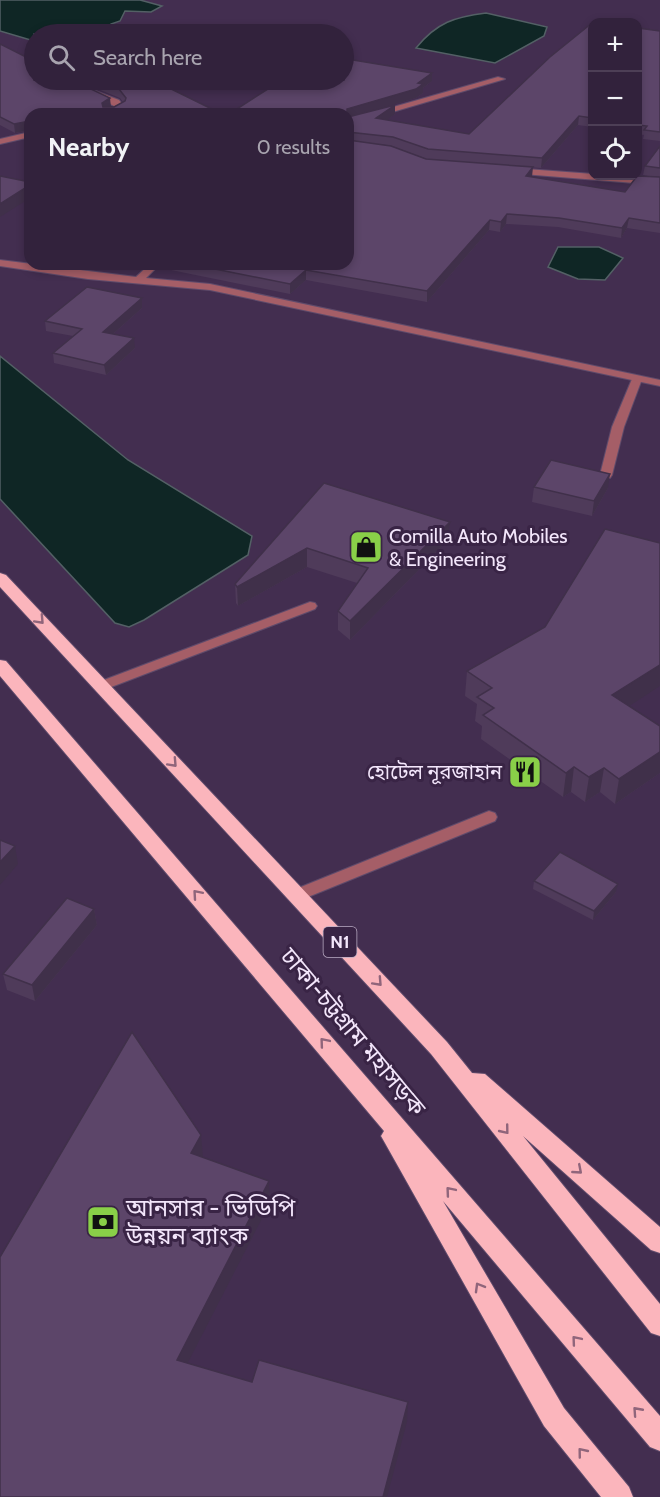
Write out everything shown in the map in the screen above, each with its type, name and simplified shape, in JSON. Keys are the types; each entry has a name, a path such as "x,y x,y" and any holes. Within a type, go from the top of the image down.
{"highway":[{"name":"N1","path":"0,578 440,1048 660,1324"},
{"name":"ঢাকা-চট্টগ্রাম মহাসড়ক","path":"0,665 660,1437"},
{"name":"N1","path":"440,1048 660,1242"},
{"path":"370,1096 554,1417 619,1497"}],"street":[{"path":"354,121 501,79"},
{"path":"88,90 116,102 121,108"},
{"path":"0,142 24,136"},
{"path":"504,171 660,182"},
{"path":"0,263 24,267"},
{"path":"44,270 76,275 210,286 660,383"},
{"path":"140,279 149,270"},
{"path":"606,475 618,427 637,379"},
{"path":"101,686 309,606"},
{"path":"297,895 489,817"}],"shaded area":[{"path":"0,0 140,0 162,6 151,12 125,11 120,21 111,24 24,24 24,38 0,31"},
{"path":"486,13 547,27 544,36 495,63 416,48 431,32 447,22"},
{"path":"558,247 599,247 623,258 605,280 578,279 548,267"},
{"path":"0,356 128,460 252,536 248,555 144,620 129,627 115,623 0,499"}],"building":[{"path":"588,26 588,117 579,116 542,158 428,149 393,137 354,133 354,115 395,105 376,118 469,134 550,57"},
{"path":"642,29 660,31 660,132 644,130 647,126 642,125"},
{"path":"0,44 24,56 24,90 93,90 110,98 102,103 103,107 114,107 125,101 126,98 120,90 173,90 210,108 24,108 24,122 14,124 0,117"},
{"path":"354,60 432,73 418,83 423,84 416,89 350,108 238,108 266,90 354,90"},
{"path":"354,141 391,146 426,159 533,167 526,176 625,192 634,180 642,180 642,176 660,177 660,223 629,218 622,228 559,218 507,214 501,222 490,220 427,291 306,270 354,270"},
{"path":"660,146 660,168 645,166"},
{"path":"0,176 24,181 24,189 0,204"},
{"path":"220,270 306,270 290,284"},
{"path":"87,287 142,298 103,332 134,338 104,365 53,353 82,329 45,321"},
{"path":"551,460 610,474 594,501 534,487"},
{"path":"324,483 450,522 350,621 338,611 368,568 307,548 237,587 235,584"},
{"path":"605,529 660,543 660,665 612,695 660,726 660,752 619,779 604,768 589,777 574,767 566,773 483,715 494,708 477,697 492,688 467,671 545,627"},
{"path":"0,840 15,846 0,862"},
{"path":"560,852 618,884 594,911 534,881"},
{"path":"67,898 94,909 32,985 3,974"},
{"path":"132,1032 201,1135 191,1153 269,1181 177,1360 252,1382 259,1360 408,1402 383,1497 0,1497 0,1257"}],"place":[{"name":"Comilla Auto Mobiles & Engineering","path":"366,547"},
{"name":"হোটেল নূরজাহান","path":"525,772"},
{"name":"আনসার - ভিডিপি উন্নয়ন ব্যাংক","path":"103,1222"}]}
